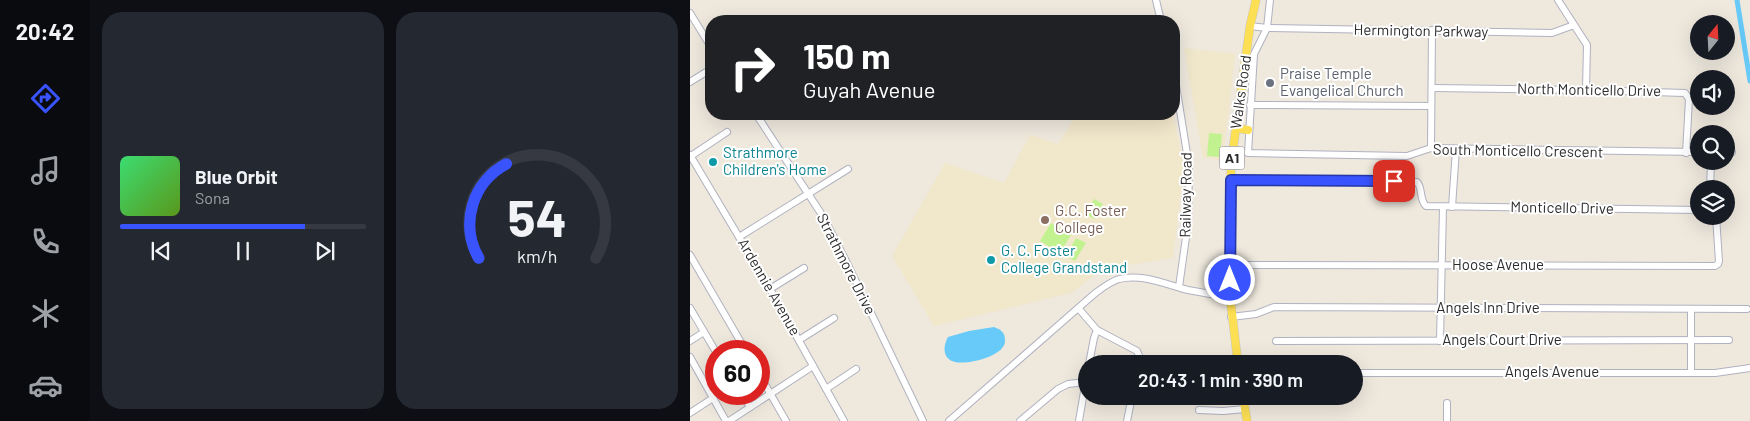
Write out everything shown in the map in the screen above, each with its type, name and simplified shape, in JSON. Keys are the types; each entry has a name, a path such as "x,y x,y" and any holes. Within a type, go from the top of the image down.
{"main road":[{"name":"Walks Road","path":"1237,355 1230,296 1231,164 1250,26 1256,0"},
{"path":"1236,128 1248,130"},
{"path":"1244,405 1247,421"}],"street":[{"path":"1156,0 1160,15"},
{"path":"1248,130 1254,54 1267,28 1270,0"},
{"path":"1558,0 1587,45 1586,90"},
{"path":"690,13 705,37"},
{"name":"Hermington Parkway","path":"1250,26 1267,28 1552,33 1574,25"},
{"path":"1431,148 1432,30"},
{"path":"690,82 705,73"},
{"name":"North Monticello Drive","path":"1432,88 1685,93 1688,98 1686,153"},
{"path":"1250,105 1431,106"},
{"name":"Railway Road","path":"1179,287 1188,223 1189,166 1180,110"},
{"name":"Strathmore Drive","path":"760,120 809,194 847,262 923,421"},
{"name":"South Monticello Crescent","path":"1248,130 1248,152 1408,156 1431,148 1690,153"},
{"path":"690,155 726,132"},
{"path":"1452,207 1456,149"},
{"name":"Ardennie Avenue","path":"690,155 770,289 844,421"},
{"path":"739,237 848,169"},
{"name":"Monticello Drive","path":"1231,180 1417,182 1420,184 1423,203 1426,206 1690,210"},
{"path":"1440,341 1443,207"},
{"name":"Hoose Avenue","path":"1230,264 1715,266 1719,261 1717,225"},
{"path":"690,255 740,340"},
{"path":"770,289 804,268"},
{"path":"949,421 1106,286 1120,279 1142,279 1230,296"},
{"name":"Angels Inn Drive","path":"1231,317 1256,314 1274,307 1747,309"},
{"path":"690,308 709,340"},
{"path":"1079,309 1097,330 1137,351 1139,355"},
{"path":"1691,309 1691,372"},
{"path":"799,340 834,318"},
{"path":"1091,355 1097,330"},
{"path":"690,341 704,332"},
{"name":"Angels Court Drive","path":"1276,341 1729,340"},
{"path":"690,357 692,366 705,386"},
{"path":"786,421 770,394 813,366"},
{"name":"Angels Avenue","path":"1363,373 1715,373 1750,368"},
{"path":"826,389 856,369"},
{"path":"1020,421 1058,389 1068,384 1078,382"},
{"path":"690,413 705,403"},
{"path":"1447,403 1447,421"},
{"path":"717,405 727,421 753,405"},
{"path":"1079,421 1082,405"},
{"path":"1128,421 1131,405"},
{"path":"1199,410 1223,411 1245,409"}],"shaded area":[{"path":"1184,48 1235,54 1223,160 1203,158"},
{"name":"G.C. Foster College","path":"1073,120 1174,120 1184,166 1173,258 1103,269 1071,293 934,326 892,256 945,163 1004,183 1030,135 1058,144"}],"green space":[{"path":"1209,133 1222,134 1220,157 1207,156"},
{"path":"1094,199 1103,204 1094,219 1086,214"},
{"path":"1051,223 1071,235 1060,253 1040,241"},
{"path":"1076,238 1086,243 1075,261 1066,256"}],"water":[{"path":"994,327 1002,332 1005,341 999,351 993,355 977,361 961,363 951,360 946,355 945,344 948,337"}],"waterway":[{"path":"1737,0 1750,81"}],"place":[{"name":"Praise Temple Evangelical Church","path":"1270,83"},
{"name":"Strathmore Children's Home","path":"713,162"},
{"name":"G.C. Foster College","path":"1045,220"},
{"name":"G. C. Foster College Grandstand","path":"991,260"}],"route":[{"path":"1230,280 1231,180 1394,181"}]}
